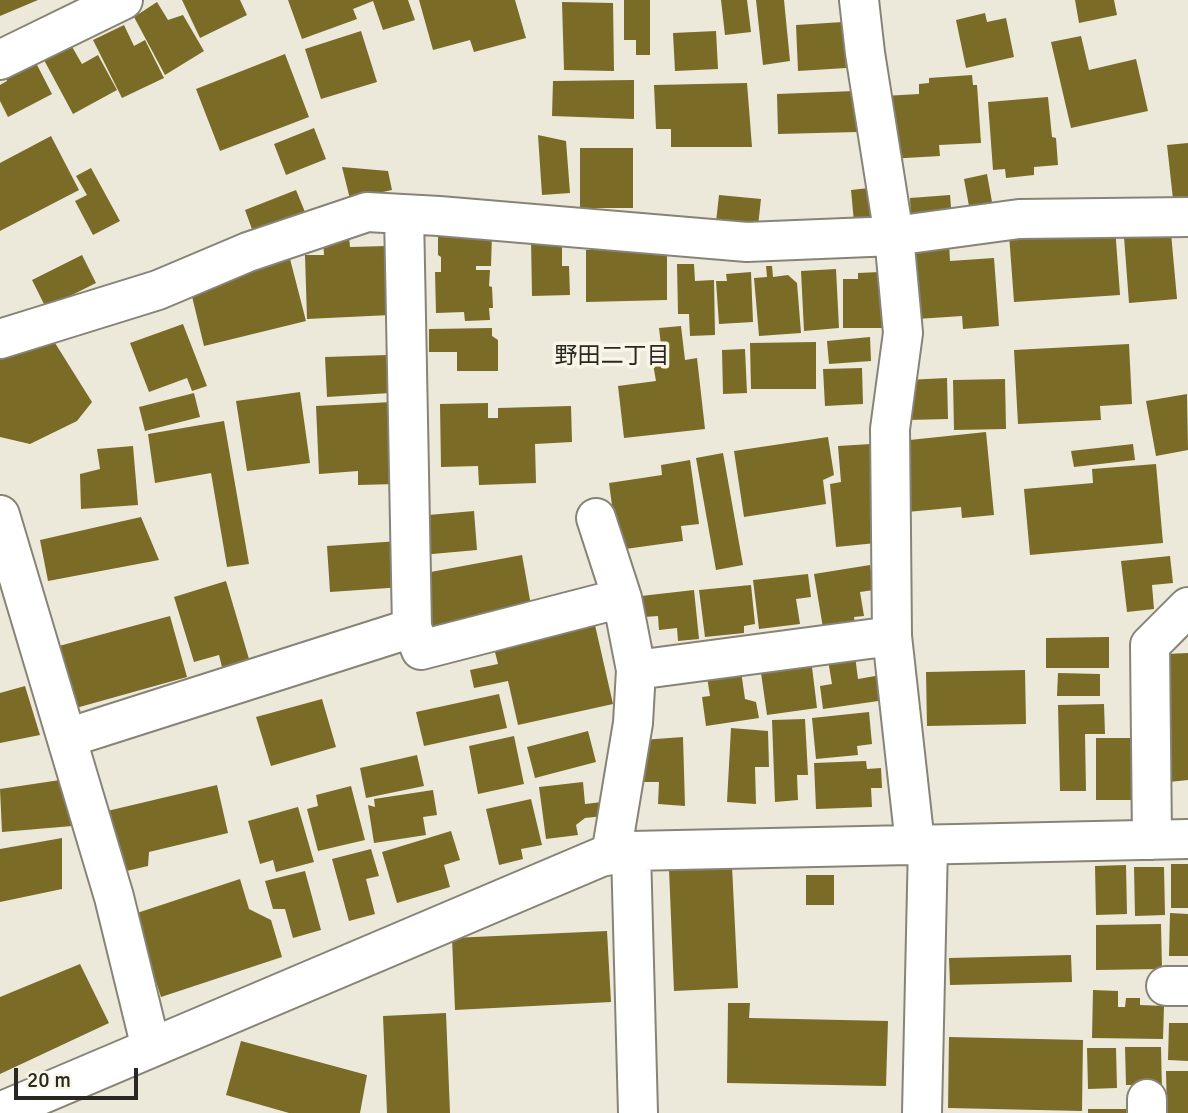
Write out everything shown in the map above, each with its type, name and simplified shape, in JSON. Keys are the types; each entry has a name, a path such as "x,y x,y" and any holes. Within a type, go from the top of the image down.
{"street":[{"path":"0,60 123,0"},
{"path":"859,0 894,236 903,333 890,429 892,636 922,844 922,1113"},
{"path":"0,339 158,290 248,253 367,212 747,242 894,236 1019,219 1188,218"},
{"path":"404,214 412,628 421,650 622,598"},
{"path":"0,515 114,897 151,1048"},
{"path":"596,518 622,598 636,670 621,853 638,1113"},
{"path":"0,1112 601,857 621,853 1170,839 1150,645 1188,607"},
{"path":"67,738 412,628"},
{"path":"636,670 892,636"}],"building":[{"path":"0,0 38,0 0,16"},
{"path":"182,0 240,0 247,15 200,38"},
{"path":"288,0 408,0 415,20 383,30 373,1 353,9 357,19 302,39"},
{"path":"419,0 515,0 526,38 474,52 470,40 433,50"},
{"path":"624,0 650,0 650,55 636,55 636,40 624,40"},
{"path":"721,0 747,0 751,32 725,35"},
{"path":"756,0 784,0 790,61 763,65"},
{"path":"1075,0 1114,0 1117,15 1079,23"},
{"path":"157,2 168,20 183,15 204,51 165,75 134,17"},
{"path":"562,2 613,3 614,71 564,70"},
{"path":"985,13 987,22 1006,18 1014,57 966,68 956,20"},
{"path":"843,22 846,68 798,71 796,25"},
{"path":"124,25 134,46 145,40 164,78 122,98 93,40"},
{"path":"361,31 377,82 321,99 305,49"},
{"path":"716,31 718,69 675,71 673,33"},
{"path":"1081,36 1089,70 1136,59 1148,111 1071,128 1051,42"},
{"path":"71,45 82,64 98,55 117,90 73,114 44,60"},
{"path":"285,54 309,117 220,151 196,89"},
{"path":"35,61 52,94 8,117 0,101 0,85 7,81 5,76"},
{"path":"972,75 973,85 977,85 981,143 939,145 940,156 888,159 884,96 919,94 919,84 929,83 929,78"},
{"path":"634,80 634,119 552,116 553,81"},
{"path":"747,83 752,147 671,147 671,129 656,129 654,85"},
{"path":"855,91 857,132 778,134 777,94"},
{"path":"1048,97 1058,165 1034,167 1034,175 1006,178 1005,169 993,170 988,102"},
{"path":"314,128 326,159 286,175 274,144"},
{"path":"538,135 566,141 570,193 542,195"},
{"path":"51,136 79,190 0,231 0,163"},
{"path":"1188,143 1188,198 1173,199 1167,145"},
{"path":"580,148 633,148 633,208 580,208"},
{"path":"342,167 388,171 392,190 350,199"},
{"path":"91,168 120,221 93,235 75,201 87,195 76,176"},
{"path":"987,174 994,213 971,217 964,179"},
{"path":"878,187 880,219 854,222 851,190"},
{"path":"296,190 305,212 253,232 245,210"},
{"path":"719,195 761,199 758,226 716,222"},
{"path":"950,195 952,219 911,221 910,198"},
{"path":"1115,227 1120,295 1014,302 1009,234"},
{"path":"438,232 492,233 491,266 476,266 476,270 490,270 489,286 492,287 493,308 489,308 490,320 465,321 464,312 436,313 435,272 441,272"},
{"path":"1171,233 1177,299 1129,303 1124,237"},
{"path":"349,237 350,247 387,246 390,315 307,319 305,255 324,255 323,238"},
{"path":"531,239 562,239 562,266 569,266 570,295 532,296"},
{"path":"949,243 950,261 994,258 999,326 963,329 962,316 917,319 911,246"},
{"path":"667,249 667,300 586,302 586,250"},
{"path":"82,255 96,283 46,308 32,280"},
{"path":"289,255 306,321 204,346 189,284"},
{"path":"677,264 694,264 695,281 714,280 715,335 690,336 689,314 678,314"},
{"path":"766,266 772,266 773,277 788,275 797,283 801,333 759,336 754,278 767,277"},
{"path":"836,269 839,328 804,331 801,271"},
{"path":"751,272 753,322 719,324 716,281 727,281 726,274"},
{"path":"880,272 882,328 843,328 843,279 858,279 858,273"},
{"path":"183,324 207,386 192,391 187,378 149,392 130,343"},
{"path":"681,326 685,360 697,358 705,429 624,438 618,386 656,381 653,364 663,362 659,328"},
{"path":"492,328 492,336 498,340 498,371 457,371 457,352 429,352 429,329"},
{"path":"50,335 92,402 77,421 30,444 0,437 0,360"},
{"path":"870,337 871,361 829,364 827,341"},
{"path":"816,342 816,389 751,389 750,343"},
{"path":"1129,344 1132,404 1100,406 1101,420 1018,424 1014,350"},
{"path":"745,349 747,393 723,394 722,350"},
{"path":"388,355 390,393 327,397 325,357"},
{"path":"862,368 863,404 825,406 823,369"},
{"path":"947,378 948,419 908,420 907,380"},
{"path":"1005,379 1006,429 954,430 953,380"},
{"path":"300,392 310,463 247,471 236,401"},
{"path":"194,393 200,417 145,431 139,407"},
{"path":"1187,394 1188,450 1156,456 1146,401"},
{"path":"392,402 396,484 358,485 358,471 319,474 316,406"},
{"path":"488,403 488,418 498,418 498,408 571,406 572,442 535,444 536,483 479,485 478,466 441,467 440,404"},
{"path":"224,421 249,564 227,567 211,473 155,483 148,434"},
{"path":"986,432 994,515 962,518 961,507 907,512 900,441"},
{"path":"828,437 834,475 823,480 826,504 744,517 734,451"},
{"path":"871,444 876,543 836,547 830,484 841,482 838,446"},
{"path":"1133,444 1135,460 1074,467 1071,451"},
{"path":"133,446 138,505 81,509 80,474 100,469 97,449"},
{"path":"723,453 743,565 716,570 696,458"},
{"path":"690,460 699,524 681,526 683,541 618,550 609,483 662,475 661,465"},
{"path":"1156,464 1163,543 1030,555 1024,489 1093,483 1092,469"},
{"path":"474,511 477,550 421,555 417,516"},
{"path":"141,517 159,560 48,581 40,540"},
{"path":"399,541 403,587 330,592 327,546"},
{"path":"522,555 532,611 430,630 420,574"},
{"path":"1170,556 1173,583 1152,585 1154,609 1127,612 1121,561"},
{"path":"870,565 874,590 860,592 864,616 854,617 856,629 824,634 814,574"},
{"path":"808,574 811,597 796,599 800,624 759,629 753,580"},
{"path":"226,581 249,659 222,667 219,655 194,662 174,597"},
{"path":"751,585 755,624 744,626 744,633 705,637 699,590"},
{"path":"694,590 699,639 678,641 677,628 659,630 658,616 644,617 641,596"},
{"path":"170,616 187,677 76,708 59,646"},
{"path":"595,625 613,704 518,725 508,681 474,688 470,670 498,664 494,648"},
{"path":"1109,637 1109,668 1046,668 1046,638"},
{"path":"1188,653 1188,780 1169,782 1166,654"},
{"path":"855,656 858,679 881,675 885,700 823,709 820,686 832,684 828,660"},
{"path":"812,667 817,708 767,715 761,673"},
{"path":"1025,670 1026,724 927,726 926,672"},
{"path":"741,671 745,699 756,702 759,718 706,726 702,697 710,696 707,677"},
{"path":"1058,673 1100,674 1100,696 1057,696"},
{"path":"25,686 40,735 0,743 0,693"},
{"path":"499,694 507,728 424,746 416,712"},
{"path":"322,699 336,747 271,766 256,717"},
{"path":"1104,704 1105,734 1085,734 1086,791 1060,791 1058,705"},
{"path":"869,712 872,744 857,746 858,755 816,759 812,718"},
{"path":"805,719 808,775 797,775 798,800 775,802 772,720"},
{"path":"731,728 768,731 769,767 755,767 756,804 727,802"},
{"path":"588,731 596,762 535,778 527,747"},
{"path":"514,736 524,784 478,794 469,746"},
{"path":"683,737 685,806 658,804 659,782 644,782 642,740"},
{"path":"1096,738 1134,738 1134,800 1096,800"},
{"path":"417,755 424,786 366,798 360,768"},
{"path":"866,761 867,769 881,768 882,788 871,788 872,807 816,809 814,763"},
{"path":"60,780 72,826 2,832 0,789"},
{"path":"583,782 585,804 602,802 604,816 585,818 576,825 578,835 546,839 539,787"},
{"path":"217,785 228,833 149,852 148,866 118,873 103,812"},
{"path":"351,786 365,840 318,851 307,809 318,806 316,795"},
{"path":"433,790 437,815 423,817 426,835 374,843 368,805 375,807 374,799"},
{"path":"531,799 542,845 521,849 523,859 499,865 486,809"},
{"path":"298,807 314,862 276,872 273,860 260,864 248,821"},
{"path":"451,831 460,860 444,865 450,887 397,903 382,852"},
{"path":"62,838 62,889 0,902 0,849"},
{"path":"371,849 379,876 366,879 375,914 349,921 332,859"},
{"path":"1171,864 1188,864 1188,908 1171,908"},
{"path":"1126,865 1127,914 1096,915 1095,866"},
{"path":"732,866 738,988 674,991 669,869"},
{"path":"1134,867 1164,867 1165,915 1135,916"},
{"path":"305,871 321,930 293,938 285,909 273,909 265,881"},
{"path":"806,875 834,875 834,905 806,905"},
{"path":"240,879 249,909 271,920 282,957 161,997 134,914"},
{"path":"1170,913 1188,914 1188,956 1169,956"},
{"path":"1161,924 1162,969 1096,970 1096,925"},
{"path":"607,931 611,1002 455,1010 452,938"},
{"path":"1071,955 1072,982 950,985 949,958"},
{"path":"80,964 109,1023 0,1074 0,997"},
{"path":"1093,990 1118,991 1118,1007 1125,1007 1126,998 1140,998 1140,1005 1164,1006 1163,1039 1092,1038"},
{"path":"728,1003 750,1003 749,1018 888,1021 886,1086 727,1083"},
{"path":"446,1013 450,1113 387,1113 383,1016"},
{"path":"1169,1023 1188,1023 1188,1061 1168,1060"},
{"path":"949,1037 1083,1040 1082,1111 948,1108"},
{"path":"241,1041 367,1075 360,1113 289,1113 226,1095"},
{"path":"1125,1047 1161,1047 1162,1092 1138,1085 1126,1085"},
{"path":"1087,1048 1116,1048 1117,1088 1088,1089"},
{"path":"1166,1071 1188,1071 1188,1113 1167,1113"},
{"path":"1088,1109 1129,1109 1129,1113 1088,1113"}],"district":[{"name":"野田二丁目","path":"612,357"}]}
